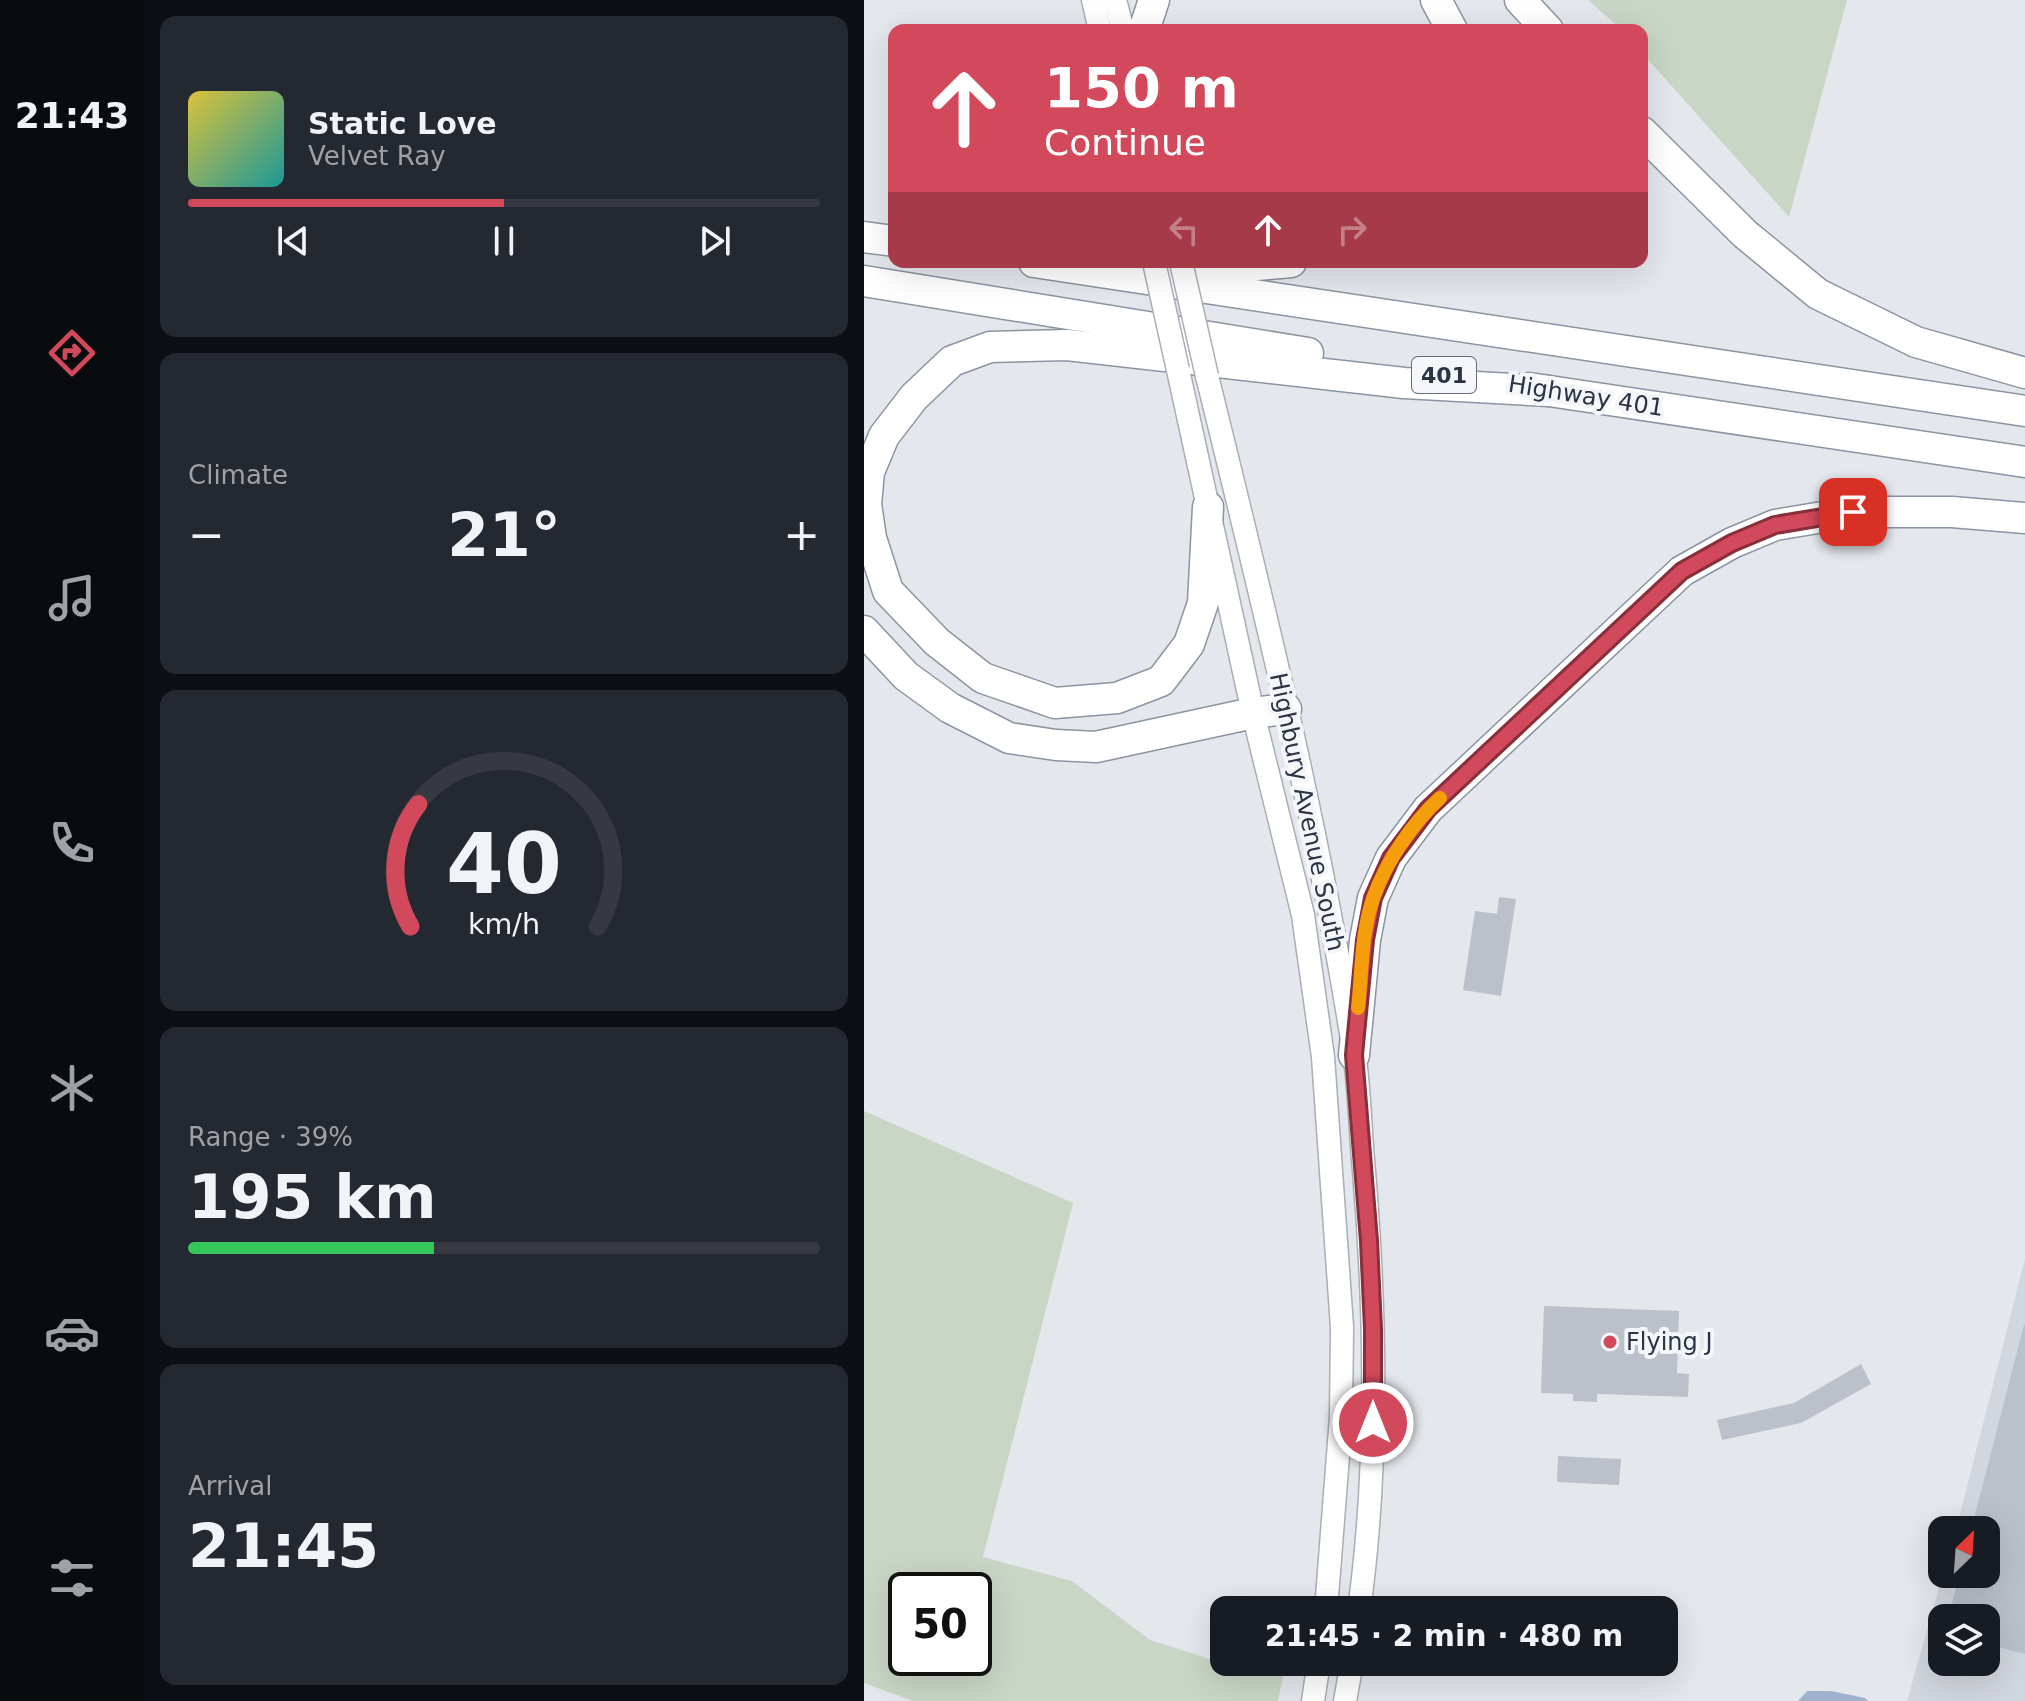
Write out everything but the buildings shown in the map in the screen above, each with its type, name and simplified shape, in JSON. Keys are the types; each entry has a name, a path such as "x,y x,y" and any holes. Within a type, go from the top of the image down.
{"highway":[{"path":"1146,24 1154,0"},
{"path":"1436,0 1449,24"},
{"path":"1520,0 1542,24"},
{"path":"1648,138 1745,234 1818,294 1916,342 2025,373"},
{"path":"864,222 888,224"},
{"path":"864,237 888,240"},
{"name":"Highway 401","path":"1074,268 2025,411"},
{"name":"Highway 401","path":"864,281 1549,391 2025,462"},
{"path":"1208,507 1203,603 1189,644 1161,681 1117,698 1055,703 983,678 937,642 888,591 871,538 866,504 869,472 884,436 914,397 952,361 990,347 1067,345 1404,383 1549,391"},
{"path":"1354,1055 1367,926 1373,898 1391,858 1428,809 1682,571 1732,543 1775,525 1853,512 1952,512 2025,518"},
{"path":"864,631 917,684 950,708 1009,738 1096,747 1253,713 1286,709"}],"main road":[{"path":"1093,0 1099,24"},
{"path":"1115,0 1121,24"},
{"name":"Highbury Avenue South","path":"1155,268 1253,713 1303,915 1323,1057 1342,1327 1341,1417 1327,1596"},
{"name":"Highbury Avenue South","path":"1182,268 1269,626 1354,1055 1373,1329 1373,1423 1360,1596"},
{"path":"1313,1701 1317,1676"},
{"path":"1345,1701 1349,1676"}],"shaded area":[{"path":"2025,1259 2025,1701 1907,1701 1928,1627 1928,1676 2000,1676 2000,1604 1934,1604 1939,1588 2000,1588 2000,1516 1960,1516"}],"green space":[{"path":"1588,0 1847,0 1789,217 1648,60 1648,24 1615,24"},
{"path":"864,1111 1073,1203 983,1557 1072,1581 1150,1640 1210,1659 1210,1676 1283,1676 1278,1701 913,1701 864,1683"}],"water":[{"path":"1807,1691 1831,1691 1868,1701 1798,1701"}],"slow traffic":[{"path":"1358,1008 1373,898 1391,858 1440,798"}],"place":[{"name":"Flying J","path":"1610,1342"}],"route":[{"path":"1373,1423 1369,1241 1354,1055 1365,940 1373,898 1391,858 1428,809 1682,571 1732,543 1775,525 1853,512"}]}
